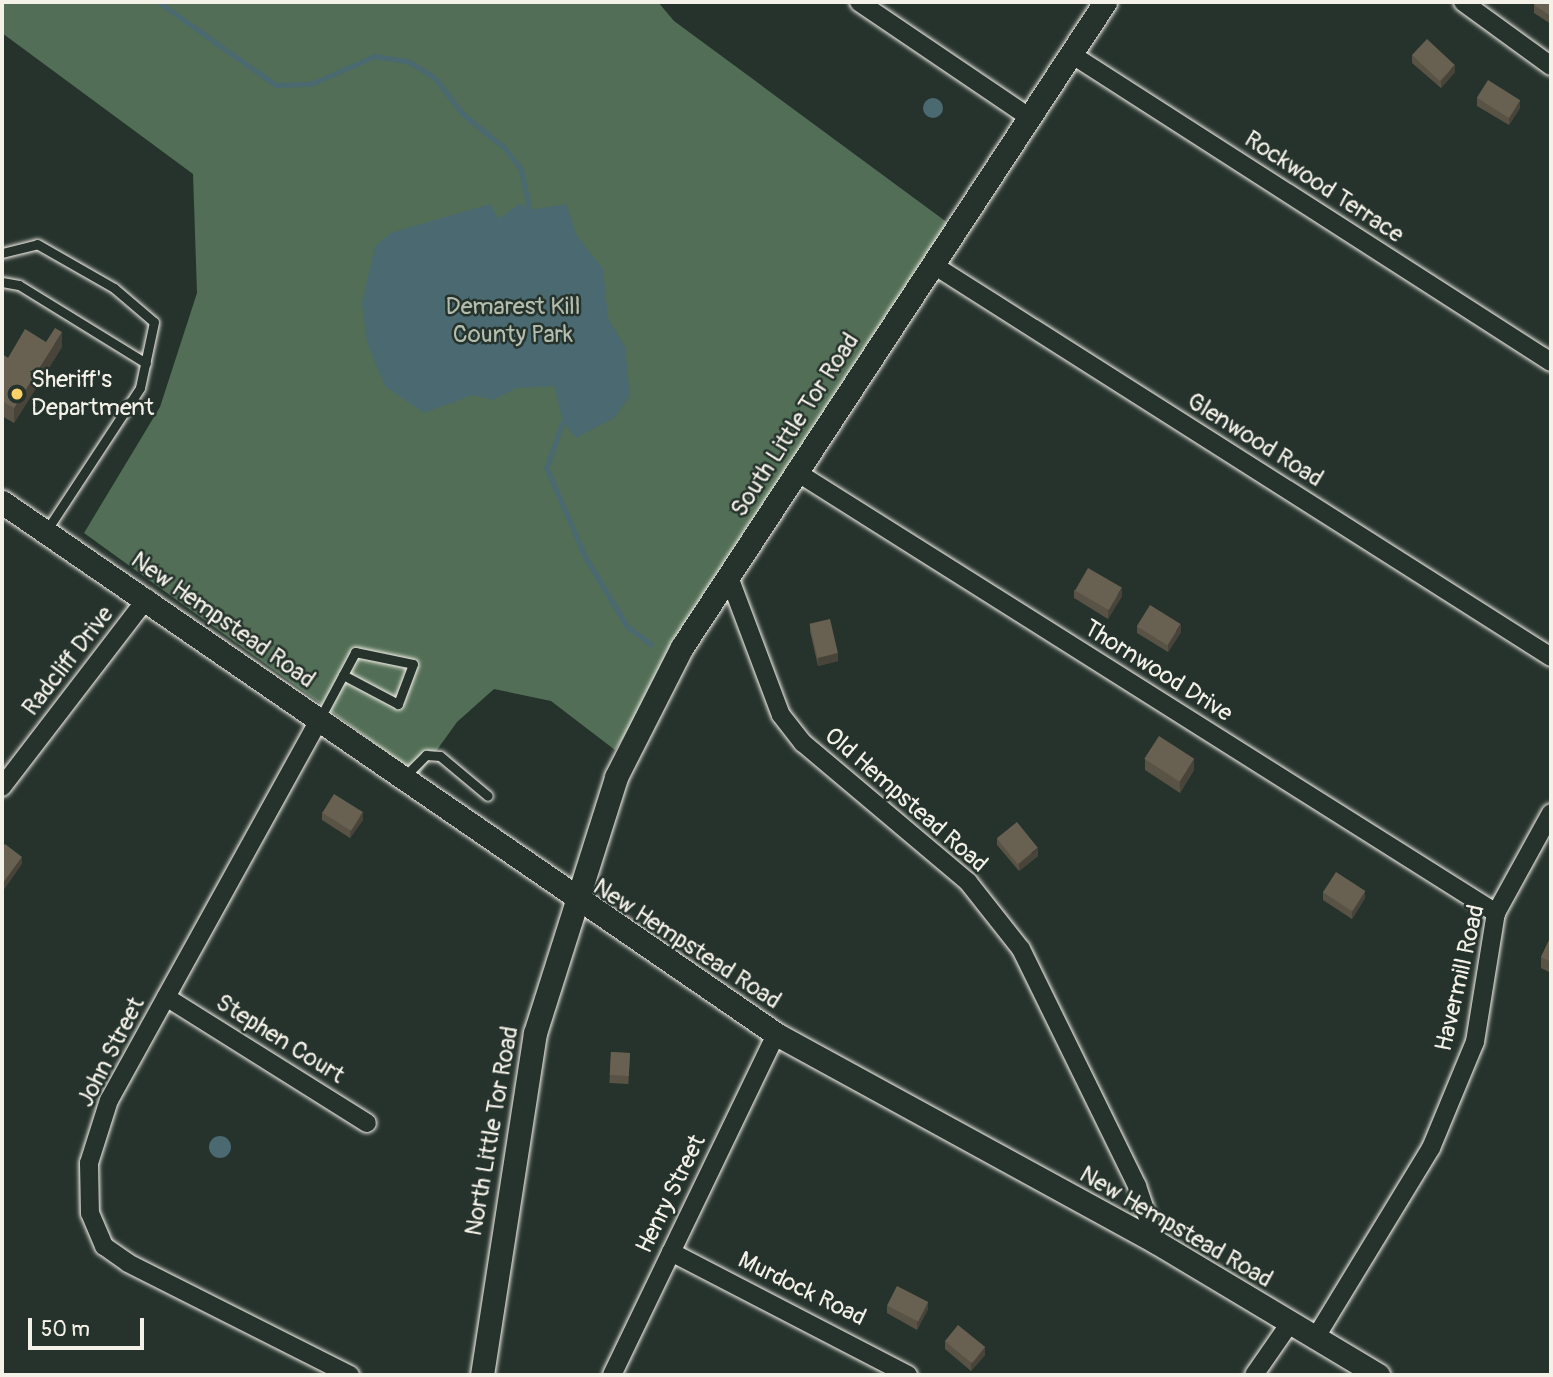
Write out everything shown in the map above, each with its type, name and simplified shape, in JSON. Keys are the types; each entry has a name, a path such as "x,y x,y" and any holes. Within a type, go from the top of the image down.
{"street":[{"path":"859,2 1029,117"},
{"name":"South Little Tor Road","path":"572,900 647,711 795,471 1105,2"},
{"path":"1463,2 1551,66"},
{"name":"Rockwood Terrace","path":"1071,54 1551,362"},
{"name":"Glenwood Road","path":"932,264 1551,657"},
{"name":"Thornwood Drive","path":"795,471 1496,913"},
{"name":"New Hempstead Road","path":"2,502 147,598 572,900 776,1034 1156,1242 1378,1375"},
{"name":"Old Hempstead Road","path":"729,577 781,715 803,743 968,882 1021,949 1137,1186 1156,1242"},
{"name":"Radcliff Drive","path":"2,787 147,598"},
{"name":"John Street","path":"319,720 109,1100 89,1163 90,1213 104,1247 350,1375"},
{"name":"Havermill Road","path":"1316,1337 1431,1147 1475,1042 1496,913 1551,813"},
{"name":"North Little Tor Road","path":"482,1375 522,1090 572,900"},
{"name":"Stephen Court","path":"166,997 367,1123"},
{"name":"Henry Street","path":"612,1375 776,1034"},
{"name":"Murdock Road","path":"671,1252 908,1375"},
{"path":"1254,1375 1290,1323"}],"lane":[{"path":"2,253 37,244 114,288 154,322 140,388 46,531"},
{"path":"2,282 19,285 146,363"},
{"path":"319,720 355,652 413,664 398,704 343,675"},
{"path":"402,779 426,755 440,756 488,796"}],"green space":[{"name":"Demarest Kill County Park","path":"2,2 658,2 674,21 952,226 615,750 551,701 494,689 457,722 419,775 84,533 160,407 197,293 193,174 2,33"}],"water":[{"path":"933,98 940,101 943,108 940,115 933,118 926,115 923,108 926,101"},
{"path":"520,203 530,210 566,204 577,236 603,269 608,318 625,347 630,396 614,418 576,438 563,422 554,386 517,388 493,400 473,395 424,413 385,386 367,343 362,303 375,246 391,233 490,204 499,219"},
{"path":"220,1136 228,1139 231,1147 228,1155 220,1158 212,1155 209,1147 212,1139"}],"building":[{"path":"1536,2 1551,2 1551,16 1534,5"},
{"path":"1427,39 1455,65 1440,81 1412,55"},
{"path":"1488,80 1520,100 1509,118 1477,98"},
{"name":"Sheriff's Department","path":"55,328 62,332 14,408 2,401 2,354 8,358 25,329 46,342"},
{"path":"1088,568 1122,588 1109,610 1075,591"},
{"path":"1150,605 1181,624 1167,645 1137,626"},
{"path":"830,619 838,653 817,658 810,624"},
{"path":"1159,736 1194,759 1180,782 1144,759"},
{"path":"334,794 363,812 351,831 322,813"},
{"path":"1017,822 1038,848 1018,864 997,838"},
{"path":"5,844 22,857 3,883 2,848"},
{"path":"1336,872 1365,891 1352,911 1323,892"},
{"path":"1551,936 1551,962 1541,957"},
{"path":"611,1052 630,1053 629,1076 610,1075"},
{"path":"897,1286 928,1302 918,1321 887,1306"},
{"path":"958,1325 985,1347 972,1363 945,1341"}],"waterway":[{"path":"159,2 276,85 311,84 375,56 408,61 435,78 463,114 504,147 521,169 530,210"},
{"path":"563,422 547,468 585,556 627,626 651,644"}],"place":[{"name":"Sheriff's Department","path":"17,394"}]}
